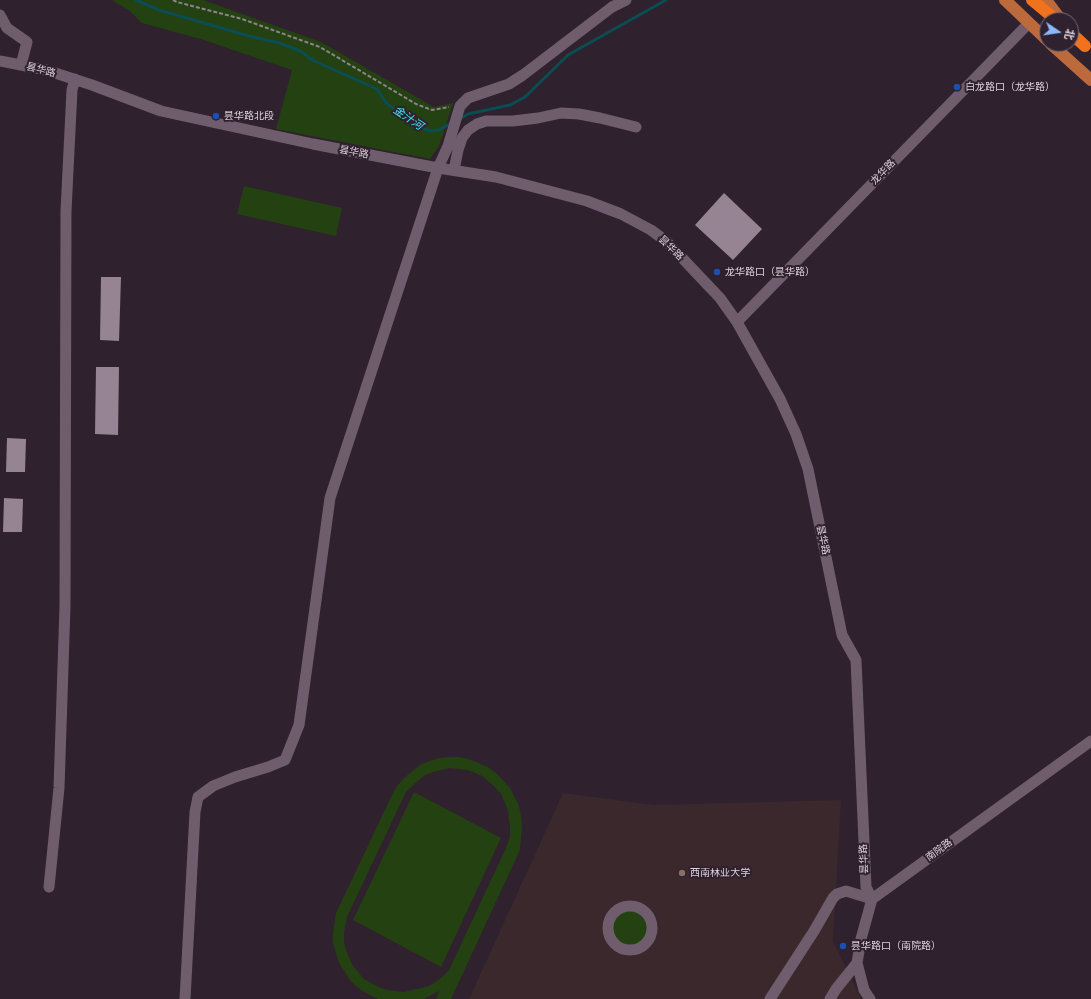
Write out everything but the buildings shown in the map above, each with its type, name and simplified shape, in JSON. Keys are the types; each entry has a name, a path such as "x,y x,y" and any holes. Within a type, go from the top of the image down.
{"highway":[{"path":"1032,0 1046,12"},
{"path":"1079,40 1088,49"}],"main road":[{"path":"1005,0 1039,32"},
{"path":"1051,2 1057,12"},
{"path":"1060,52 1091,80"}],"street":[{"path":"185,999 195,812 198,797 213,786 284,760 298,725 330,498 438,168 448,146 460,106 468,98 509,84 524,75 612,7 626,0"},
{"path":"0,14 7,28 27,42 21,65"},
{"name":"龙华路","path":"737,322 1029,23"},
{"name":"昙华路","path":"0,61 46,70 161,111 313,144 438,168 496,177 587,201 621,214 651,230 667,242 720,298 737,322 780,399 796,434 808,469 842,635 856,660 866,887 872,899"},
{"path":"49,887 59,788 65,606 66,211 72,90 75,80"},
{"path":"454,170 462,138 468,130 477,124 486,121 513,121 562,114 580,114 636,127"},
{"name":"南院路","path":"872,899 1091,741"},
{"path":"770,999 814,931 833,898 837,894 846,891 872,899 861,939 857,963 864,990 870,999"},
{"path":"628,906 634,906 644,911 648,916 651,921 652,932 650,938 643,947 637,950 620,949 609,936 608,924 613,914 617,910 628,906"},
{"path":"830,999 857,963"}],"path":[{"path":"173,0 242,19 320,47 416,104 432,110 460,106"}],"shaded area":[{"name":"西南林业大学","path":"563,793 654,805 841,800 833,941 861,999 469,999"}],"green space":[{"path":"112,0 203,0 321,42 434,107 453,103 439,146 430,159 276,129 292,70 204,40 142,23 130,11"},
{"path":"244,186 342,208 336,236 237,214"},
{"path":"459,757 469,759 488,767 510,788 519,806 521,816 522,827 520,850 451,999 436,999 439,991 424,999 378,999 357,987 350,980 339,963 333,943 336,913 397,786 420,765 439,758","holes":["450,768 467,770 482,776 501,794 508,810 510,828 510,837 506,848 449,970 440,979 429,986 421,988 404,992 387,990 379,987 364,979 353,966 344,942 347,917 406,792 425,775 433,772"]},
{"path":"414,792 501,838 441,967 353,920"},
{"path":"630,911 642,916 647,928 642,940 630,945 618,940 613,928 618,916"}],"waterway":[{"name":"金汁河","path":"136,0 159,10 249,36 280,43 300,51 314,61 377,89 387,104 424,129 432,131 439,130 451,123"},
{"name":"金汁河","path":"460,119 468,114 510,105 525,97 568,55 666,0"}],"place":[{"name":"白龙路口（龙华路）","path":"957,87"},
{"name":"昙华路北段","path":"216,116"},
{"name":"龙华路口（昙华路）","path":"717,272"},
{"name":"西南林业大学","path":"682,873"},
{"name":"昙华路口（南院路）","path":"843,946"}]}
